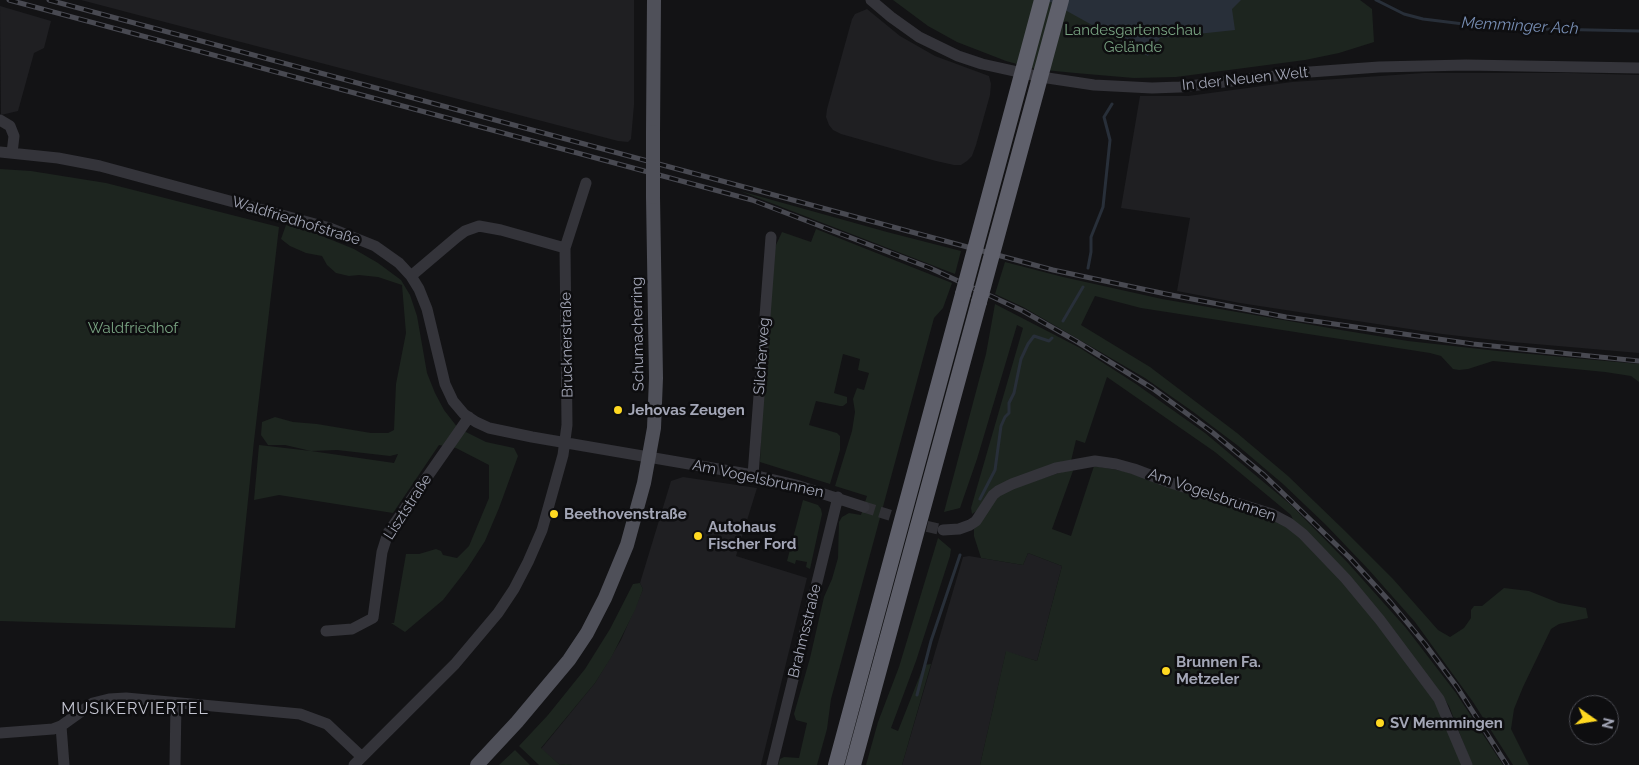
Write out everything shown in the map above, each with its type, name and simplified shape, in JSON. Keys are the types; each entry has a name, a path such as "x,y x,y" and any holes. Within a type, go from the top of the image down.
{"highway":[{"path":"836,765 1042,0"},
{"path":"853,765 1061,0"}],"main road":[{"name":"Schumacherring","path":"476,765 494,749 539,697 587,634 618,568 644,483 654,428 656,378 653,197 654,0"}],"street":[{"name":"In der Neuen Welt","path":"871,0 891,18 919,37 958,56 991,66 1040,77 1094,85 1152,88 1180,87 1310,72 1379,67 1466,65 1639,68"},
{"path":"0,120 10,126 14,136 12,153"},
{"name":"Waldfriedhofstraße","path":"0,152 76,160 352,235 375,246 399,263 411,276 424,300 445,384 453,401 469,417 489,428 650,457"},
{"name":"Brucknerstraße","path":"565,442 568,411 565,248 586,183"},
{"path":"411,276 465,231 479,226 501,230 565,248"},
{"name":"Silcherweg","path":"753,475 770,237"},
{"name":"Lisztstraße","path":"326,631 352,629 373,618 382,552 388,533 469,417"},
{"path":"0,733 53,729 61,726 93,703 109,698 126,698 300,714 327,724 358,761 455,664 498,613 514,589 542,530 565,442"},
{"name":"Am Vogelsbrunnen","path":"650,457 753,475 796,485 864,506"},
{"name":"Am Vogelsbrunnen","path":"944,530 959,530 976,521 993,495 1012,484 1056,468 1095,461 1134,469 1172,483 1272,514 1289,523 1303,534 1346,578 1380,620 1439,699 1467,765"},
{"name":"Brahmsstraße","path":"772,765 838,497"},
{"path":"175,765 176,703"},
{"path":"61,726 64,765"}],"shaded area":[{"path":"81,0 634,0 634,105 631,139 628,142 618,141"},
{"path":"1047,0 1241,0 1232,9 1235,30 1160,38 1148,56"},
{"path":"0,6 51,21 44,48 34,53 18,111 1,115"},
{"path":"867,9 900,36 935,56 989,76 991,84 990,95 976,145 972,156 961,165 936,161 841,134 833,130 829,125 826,117 827,109 852,19 855,14"},
{"path":"1424,73 1639,75 1639,353 1442,334 1240,303 1177,291 1190,218 1121,208 1140,96 1188,96 1292,82"},
{"path":"683,477 757,488 736,556 807,578 761,765 560,765 541,749 595,683 621,640 643,589 640,583 671,481"},
{"path":"1028,553 1062,566 1037,661 1006,652 980,765 902,765 963,557 969,556 1023,565"}],"green space":[{"name":"Landesgartenschau Gelände","path":"893,0 1360,0 1372,9 1374,42 1339,53 1305,60 1176,77 1134,78 1075,73 1035,69 1006,61 957,42 928,26"},
{"name":"Waldfriedhof","path":"0,169 31,171 106,183 279,227 254,441 235,628 0,621"},
{"path":"740,191 961,251 955,274"},
{"path":"286,225 317,234 354,249 378,263 401,280 410,295 417,316 427,373 444,410 458,428 486,442 514,448 518,456 485,541 467,569 443,600 405,632 391,623 394,623 406,554 419,554 436,549 441,551 443,555 457,558 469,546 489,498 489,465 456,448 439,445 393,513 279,495 254,500 259,445 311,451 285,445 268,445 261,435 262,422 275,417 293,422 371,433 388,433 394,430 396,384 406,333 402,285 378,277 349,276 336,273 327,265 322,256 306,253 290,246 281,239","holes":["337,450 390,456 398,454 394,463 311,451"]},
{"path":"816,229 952,283 943,308 934,318 831,699 827,729 817,765 778,765 780,759 784,757 799,758 807,723 796,720 794,714 810,658 824,597 838,558 839,522 842,517 849,513 861,515 867,496 835,486 852,431 855,412 853,399 857,388 864,390 869,373 858,370 860,359 843,354 834,393 847,397 847,403 840,406 816,401 809,425 837,433 840,436 840,450 830,484 760,462 763,393 775,247 782,232 811,242"},
{"path":"1005,262 1162,299 1408,341 1639,364 1639,382 1631,376 1605,372 1493,361 1459,370 1453,369 1441,356 1430,353 1141,308 1095,296 1081,325 1150,367 1237,433 1288,476 1393,579 1438,630 1450,637 1464,628 1471,618 1471,610 1474,606 1482,606 1504,588 1529,591 1559,603 1586,608 1588,618 1559,624 1551,629 1514,709 1511,729 1529,765 1513,765 1473,702 1415,622 1326,525 1283,484 1237,445 1145,378 1023,307 995,294"},
{"path":"995,304 1080,348 1136,384 1205,433 1291,505 1348,563 1406,628 1456,693 1503,765 1472,765 1449,706 1435,685 1294,522 1291,515 1215,452 1107,377 1085,443 1076,440 1071,461 1039,470 972,514 971,508 1023,328 1017,325 977,459 960,508 944,512 986,354"},
{"path":"1094,466 1123,471 1266,516 1294,531 1338,574 1432,695 1463,765 980,765 1006,651 1037,661 1062,566 1028,553 1023,565 981,558 974,536 974,529 995,500 1007,490 1074,468 1052,529 1071,536"},
{"path":"803,500 818,505 822,514 810,569 806,567 807,562 796,560 795,564 787,561"},
{"path":"938,538 951,549 950,556 916,661 891,728 898,731 924,665 931,664 902,765 866,765 878,722 899,667"},
{"path":"640,583 643,589 635,610 612,656 595,683 541,748 560,765 539,765 519,746 548,715 585,669 610,629 633,584"},
{"path":"515,750 530,765 499,765"}],"waterway":[{"name":"Memminger Ach","path":"1376,0 1404,14 1423,19 1496,28 1639,31"},
{"path":"1088,268 1091,237 1103,207 1110,140 1104,117 1112,104"},
{"path":"1063,321 1083,287"},
{"path":"980,499 995,470 1001,426 1009,413 1009,403 1014,393 1021,359 1034,336 1049,341 1052,338"},
{"path":"917,695 931,641 960,555"}],"tunnel":[{"path":"864,507 943,530"}],"railway":[{"path":"9,0 752,200 930,268 1023,311 1152,388 1212,432 1264,475 1350,558 1391,603 1457,687 1507,765"},
{"path":"49,0 1053,270 1286,317 1473,344 1639,361"}],"place":[{"name":"Jehovas Zeugen","path":"618,410"},
{"name":"Beethovenstraße","path":"554,514"},
{"name":"Autohaus Fischer Ford","path":"698,536"},
{"name":"Brunnen Fa. Metzeler","path":"1166,671"},
{"name":"SV Memmingen","path":"1380,723"}],"district":[{"name":"MUSIKERVIERTEL","path":"135,709"}]}
